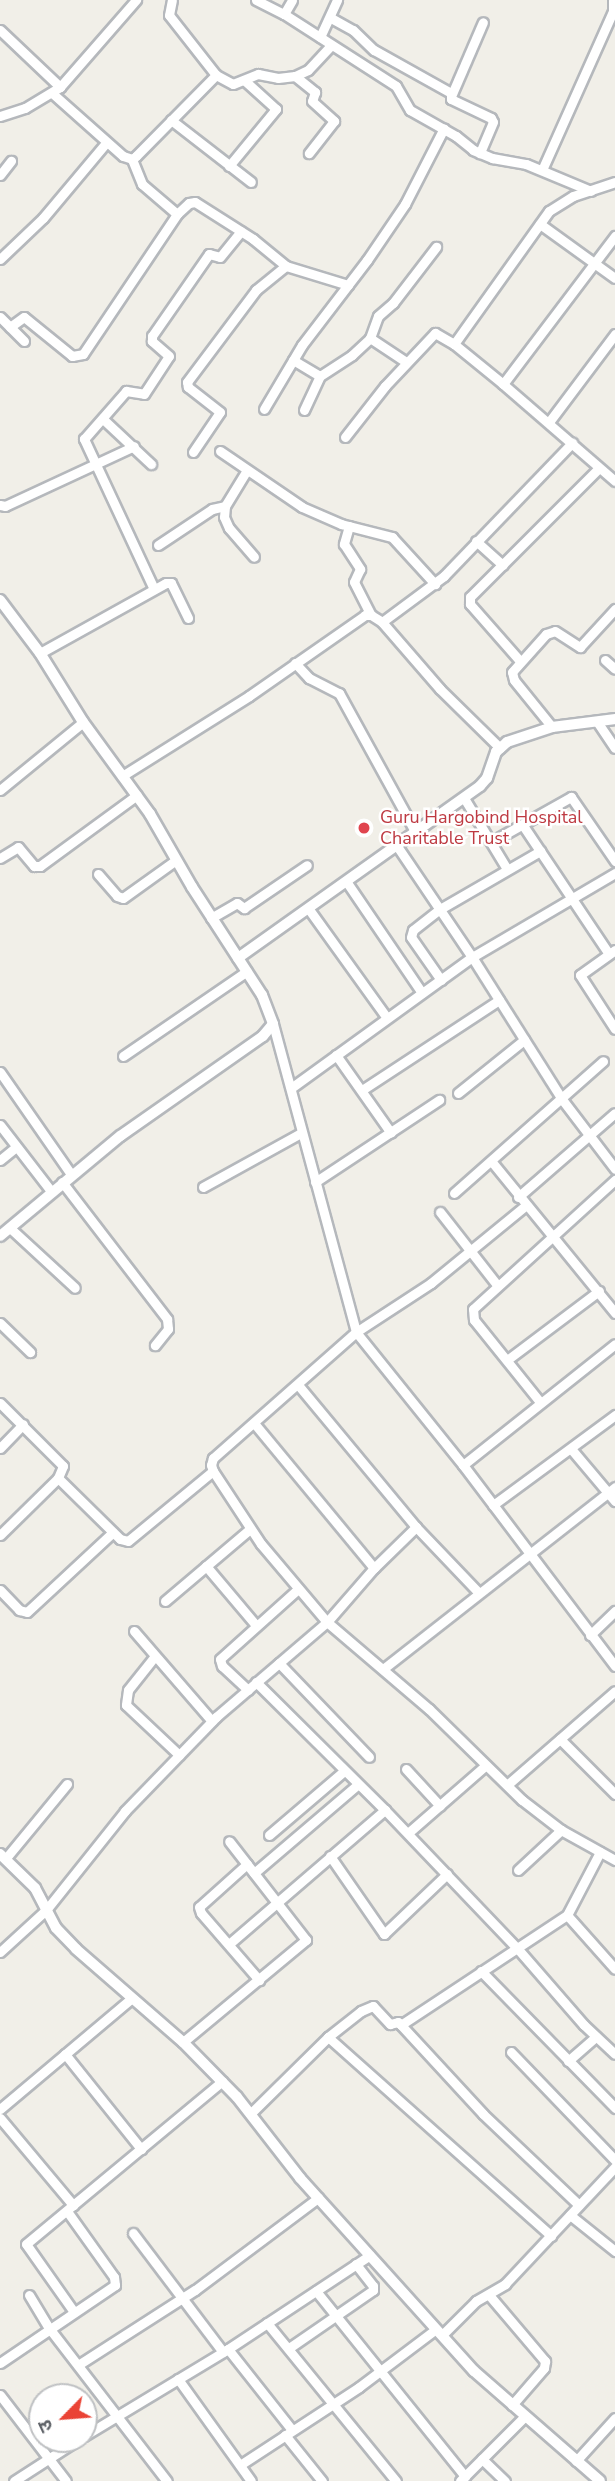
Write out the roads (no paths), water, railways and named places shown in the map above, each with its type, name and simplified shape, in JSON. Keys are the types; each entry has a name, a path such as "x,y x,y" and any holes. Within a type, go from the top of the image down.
{"street":[{"path":"172,0 169,15 216,75 233,84 258,74 278,78 295,76 308,70 331,45"},
{"path":"256,0 284,14 400,89 410,110 416,115 444,128 480,153 542,170 591,191"},
{"path":"284,14 292,0"},
{"path":"320,37 337,0"},
{"path":"542,170 614,11 612,0"},
{"path":"0,116 25,108 56,90 133,1"},
{"path":"331,18 353,30 382,55 452,94"},
{"path":"480,153 493,120 451,99 484,23"},
{"path":"0,30 106,143 132,159 142,184 177,214"},
{"path":"132,159 216,75"},
{"path":"295,76 315,92 312,101 334,121 309,153"},
{"path":"229,166 276,109 244,80"},
{"path":"171,120 251,182"},
{"path":"264,409 293,360 405,204 444,128"},
{"path":"0,259 49,211 106,143"},
{"path":"0,175 11,161"},
{"path":"454,344 540,224 560,202 615,182"},
{"path":"10,327 24,317 72,356 80,356 177,214 189,203 195,202 241,231 286,266 348,285"},
{"path":"540,224 615,278"},
{"path":"153,589 84,439 129,389 145,394 169,356 152,341 152,336 209,254 220,257 241,231"},
{"path":"503,384 615,236"},
{"path":"304,410 320,376 352,355 370,338 378,316 393,303 436,247"},
{"path":"193,452 220,412 188,387 187,382 256,290 286,266"},
{"path":"0,317 24,341"},
{"path":"345,437 406,362 435,333 454,344 503,384 615,481"},
{"path":"549,422 615,334"},
{"path":"370,338 406,362"},
{"path":"293,360 320,376"},
{"path":"103,419 151,464"},
{"path":"382,622 435,584 572,443"},
{"path":"0,505 5,506 134,446"},
{"path":"220,451 302,507 349,526 392,537 435,584"},
{"path":"520,661 468,601 599,468"},
{"path":"247,470 225,506 229,528 254,557"},
{"path":"158,545 212,509 225,506"},
{"path":"349,526 344,544 360,569 354,582 371,615 382,622 440,689 500,748"},
{"path":"476,541 503,565"},
{"path":"40,653 153,589 171,583 188,618"},
{"path":"0,600 40,653 83,722 137,795 270,1011 356,1332 463,1465 615,1666"},
{"path":"552,727 512,678 520,661 551,631 580,647 615,609"},
{"path":"122,776 249,696 365,615 371,615"},
{"path":"605,660 615,669"},
{"path":"295,663 309,678 339,693 416,833"},
{"path":"238,958 464,798 487,778 500,748 517,736 552,727 615,719"},
{"path":"0,790 83,722"},
{"path":"598,723 615,748"},
{"path":"0,858 18,847 34,866 40,866 137,795"},
{"path":"464,798 507,869"},
{"path":"491,842 567,798 574,798 615,861"},
{"path":"522,824 571,899 612,952 580,975 615,1029"},
{"path":"397,846 472,957 561,1098 615,1168"},
{"path":"440,980 410,933 440,909 540,851"},
{"path":"98,874 117,896 123,898 176,860"},
{"path":"211,918 237,903 244,908 307,865"},
{"path":"291,1088 472,957 615,873"},
{"path":"346,881 422,993"},
{"path":"308,908 387,1018"},
{"path":"123,1056 247,971"},
{"path":"362,1090 499,1000"},
{"path":"0,1236 120,1136 263,1036 273,1024"},
{"path":"458,1093 524,1041"},
{"path":"336,1055 391,1133"},
{"path":"454,1193 603,1061"},
{"path":"0,1072 67,1178 167,1320 168,1329 155,1345"},
{"path":"315,1182 439,1100"},
{"path":"518,1197 615,1113"},
{"path":"0,1125 15,1148 51,1191"},
{"path":"202,1187 301,1133"},
{"path":"0,1160 15,1148"},
{"path":"492,1162 551,1238 599,1291 615,1313"},
{"path":"540,1402 472,1314 477,1304 497,1285 615,1180"},
{"path":"525,1206 431,1283 356,1332 214,1458 211,1465 250,1529 327,1622 383,1669 507,1785 561,1830 615,1860"},
{"path":"440,1212 497,1285"},
{"path":"10,1228 75,1288"},
{"path":"507,1360 599,1291"},
{"path":"0,1323 30,1352"},
{"path":"463,1465 615,1344"},
{"path":"298,1385 416,1527 479,1593"},
{"path":"0,1403 63,1466 58,1478 0,1535"},
{"path":"493,1505 572,1450 615,1415"},
{"path":"254,1423 374,1568"},
{"path":"0,1448 23,1424"},
{"path":"572,1450 611,1490 615,1502"},
{"path":"58,1478 124,1541 132,1539 213,1471"},
{"path":"383,1669 611,1490"},
{"path":"0,1952 47,1910 125,1811 212,1721 327,1622 374,1568 416,1527"},
{"path":"165,1601 250,1529"},
{"path":"0,1590 19,1610 27,1612 113,1532"},
{"path":"206,1566 255,1624"},
{"path":"248,1690 222,1666 220,1658 255,1624 298,1589"},
{"path":"590,1635 615,1611"},
{"path":"134,1631 212,1721"},
{"path":"155,1656 128,1690 127,1705 179,1755"},
{"path":"279,1663 369,1757"},
{"path":"256,1682 408,1833 517,1948 596,2037 615,2054"},
{"path":"507,1785 615,1691"},
{"path":"560,1739 615,1794"},
{"path":"408,1833 486,1765"},
{"path":"405,1769 440,1806"},
{"path":"269,1835 344,1771"},
{"path":"67,1784 3,1856 34,1888 56,1928 75,1949 183,2042 222,2081 318,2198 474,2371 600,2481"},
{"path":"254,1873 357,1785"},
{"path":"229,1944 385,1810"},
{"path":"518,1870 561,1830"},
{"path":"183,2042 305,1942 304,1936 229,1841"},
{"path":"401,2025 567,1916 600,1852"},
{"path":"330,1856 384,1934 447,1874"},
{"path":"247,1864 199,1907 260,1980"},
{"path":"567,1916 615,1969"},
{"path":"481,1971 615,2108"},
{"path":"0,2109 132,1998"},
{"path":"250,2114 328,2038 373,2006 390,2024 398,2022 483,2114 579,2205"},
{"path":"568,2061 596,2037"},
{"path":"328,2038 551,2236"},
{"path":"240,2465 439,2332 476,2301 505,2284 615,2166 511,2052"},
{"path":"65,2054 141,2149"},
{"path":"74,2312 26,2244 222,2081"},
{"path":"0,2118 70,2208 116,2281 112,2288 49,2328 0,2364"},
{"path":"78,2365 183,2298 318,2198"},
{"path":"570,2215 615,2251"},
{"path":"133,2234 288,2432 322,2481"},
{"path":"98,2428 225,2351 370,2255"},
{"path":"289,2348 374,2288 356,2264"},
{"path":"316,2291 462,2478 525,2416"},
{"path":"29,2295 49,2328 167,2481"},
{"path":"489,2295 545,2361 544,2368 512,2405"},
{"path":"267,2323 396,2481"},
{"path":"178,2379 251,2481"},
{"path":"0,2395 66,2481"},
{"path":"576,2460 615,2418"},
{"path":"14,2481 56,2453"},
{"path":"482,2459 505,2481"}],"place":[{"name":"Guru Hargobind Hospital Charitable Trust","path":"364,828"}]}
